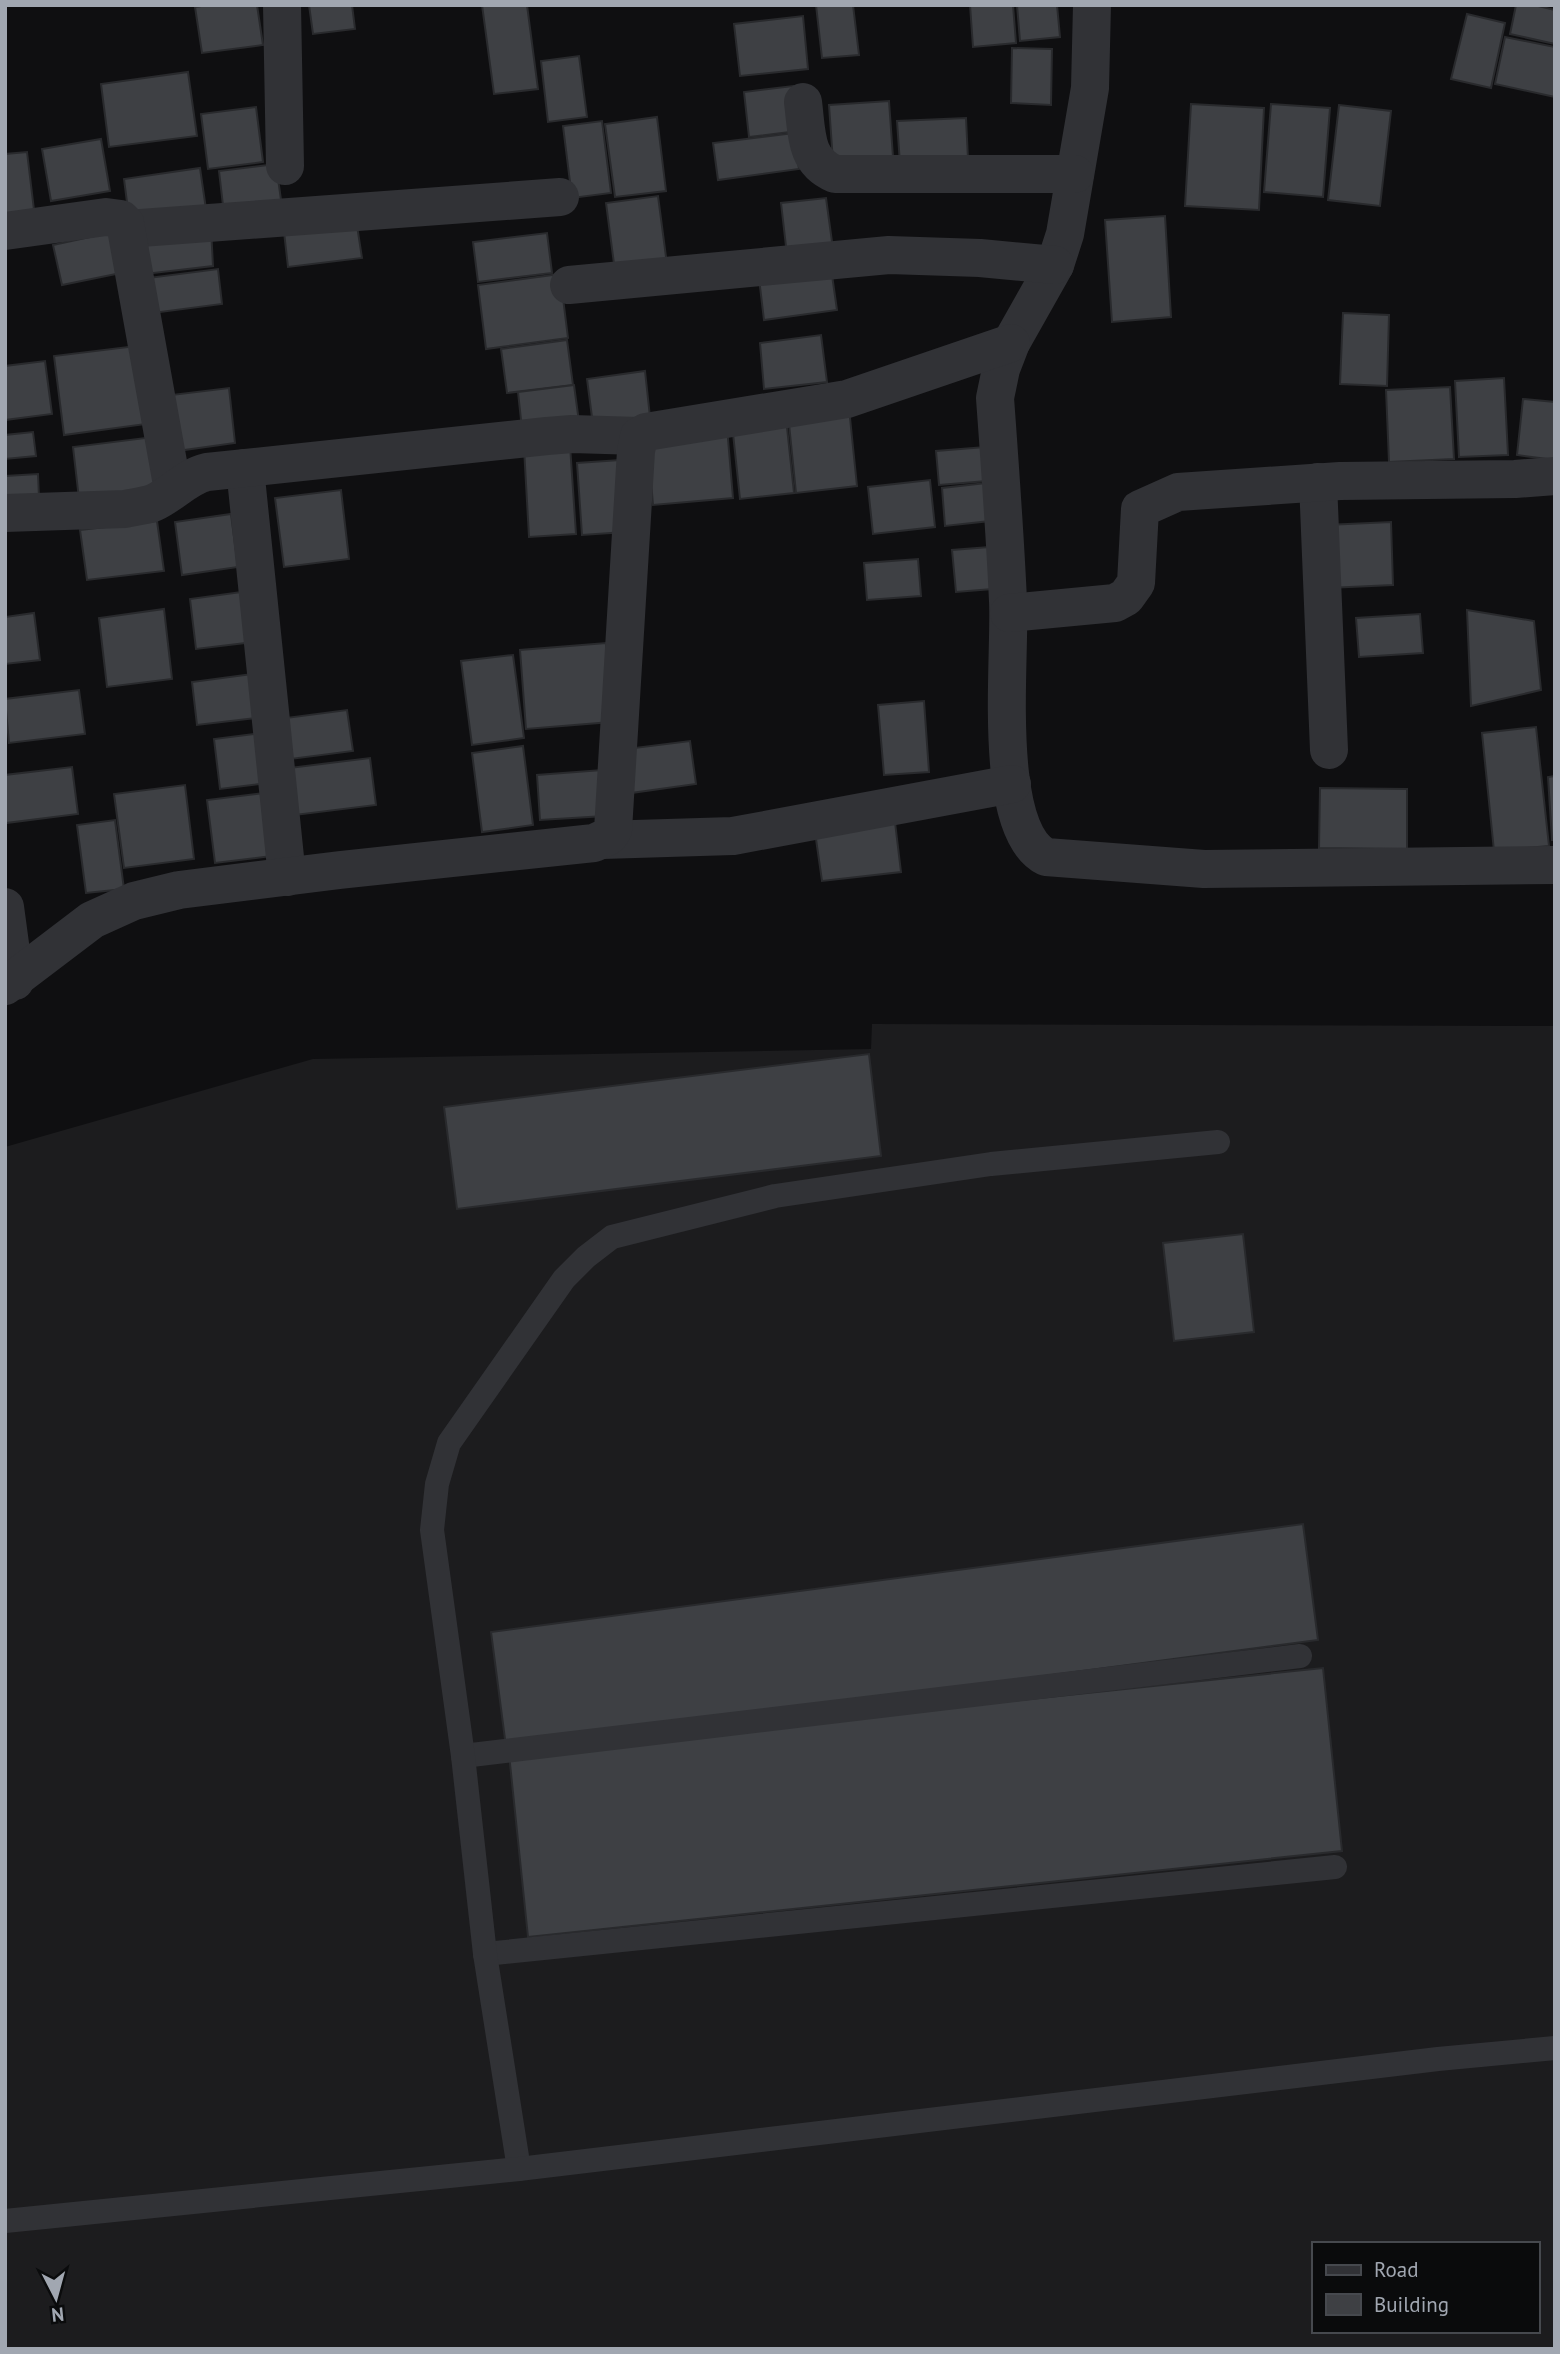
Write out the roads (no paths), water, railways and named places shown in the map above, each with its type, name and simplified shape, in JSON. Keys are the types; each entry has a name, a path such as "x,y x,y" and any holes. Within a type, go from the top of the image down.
{"street":[{"path":"282,5 285,166"},
{"path":"1092,5 1090,88 1065,234 1055,265 1011,343 1001,369 995,398 1009,613 1006,737 1012,784 1022,829 1030,846 1046,857 1204,869 1555,865"},
{"path":"803,102 810,151 823,169 835,174 1075,174"},
{"path":"127,229 560,197"},
{"path":"5,232 106,218 121,219 127,229 173,490"},
{"path":"569,285 889,255 980,258 1055,265"},
{"path":"5,513 125,509 155,502 197,474 245,468 547,436 639,436 646,432 847,399 1011,343"},
{"path":"602,840 613,830 639,436"},
{"path":"245,468 287,877"},
{"path":"1009,613 1115,603 1126,597 1136,583 1140,509 1178,492 1318,482 1555,476"},
{"path":"1318,482 1329,750"},
{"path":"10,983 92,920 134,901 179,890 602,840 733,836 1012,784"},
{"path":"5,907 10,983"}],"lane":[{"path":"519,2169 485,1954 463,1756 432,1530 437,1484 449,1443 564,1279 612,1237 775,1196 991,1164 1218,1142"},
{"path":"463,1756 1300,1656"},
{"path":"485,1954 1335,1867"},
{"path":"5,2221 519,2169 1424,2061 1555,2048"}]}
